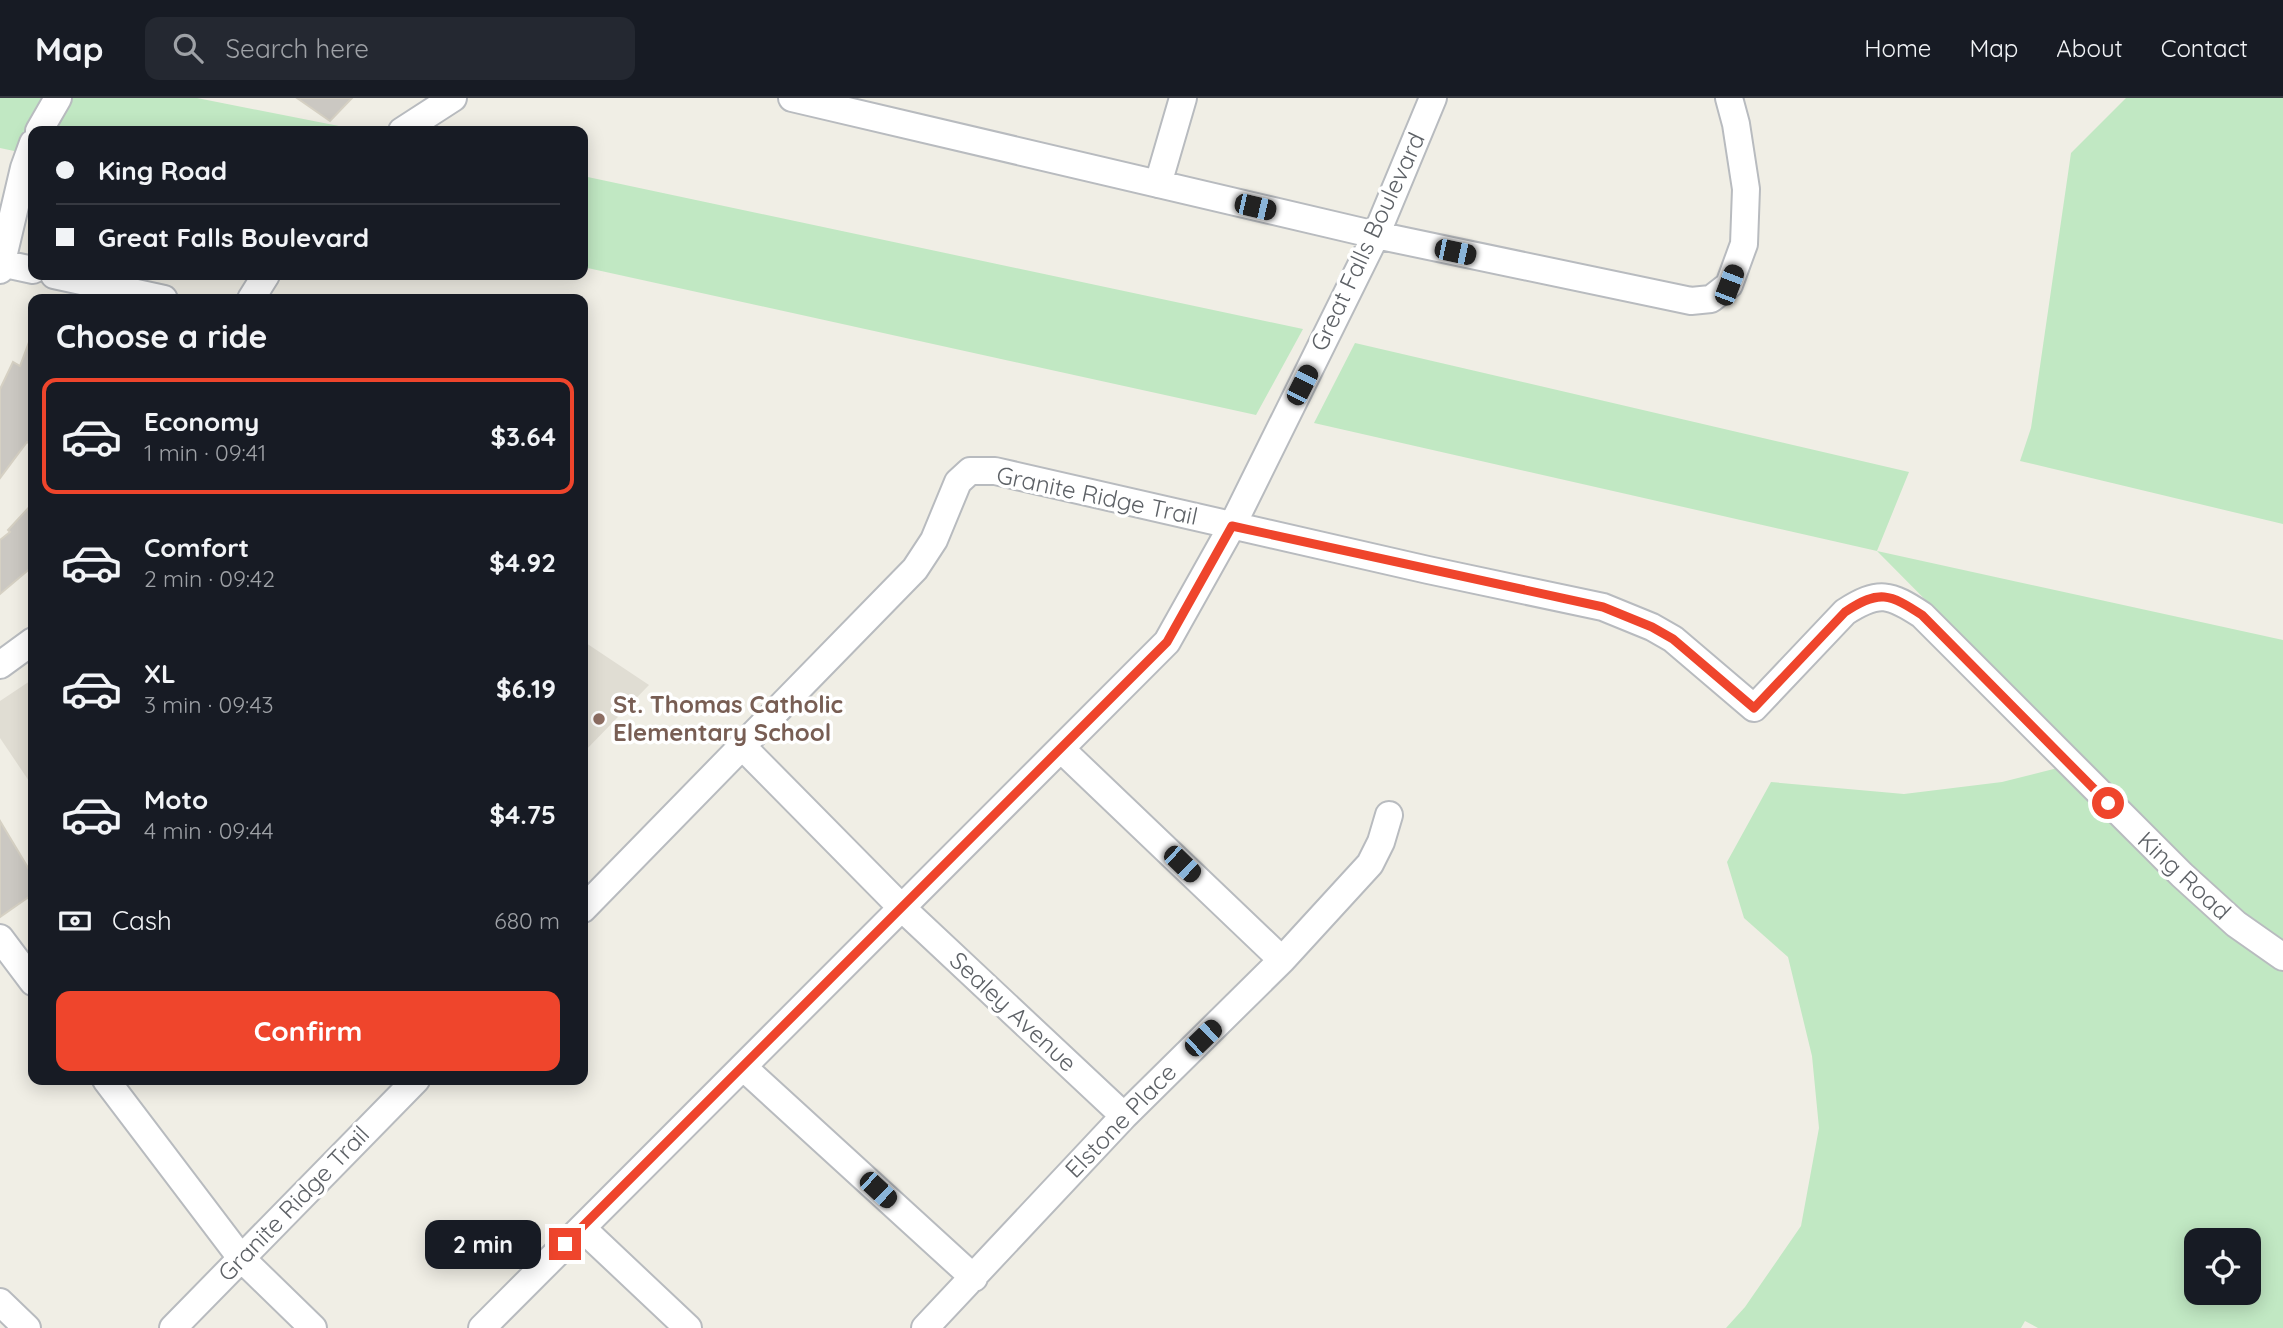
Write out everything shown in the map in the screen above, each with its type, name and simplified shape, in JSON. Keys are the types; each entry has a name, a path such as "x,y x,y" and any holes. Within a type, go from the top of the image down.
{"street":[{"path":"42,126 58,98"},
{"path":"410,126 453,98"},
{"path":"792,98 880,108 1158,184 1376,235 1691,301 1711,299 1729,285 1744,244 1746,189 1736,124 1729,98"},
{"path":"1158,184 1183,98"},
{"name":"Great Falls Boulevard","path":"482,1328 1167,642 1232,526 1376,235 1433,98"},
{"path":"28,157 0,265 28,269"},
{"path":"77,280 141,294"},
{"name":"Granite Ridge Trail","path":"588,904 915,569 934,540 958,482 970,471 995,471 1603,607 1652,627 1673,639 1754,708 1845,612 1860,602 1875,597"},
{"name":"King Road","path":"1875,597 1895,597 1922,615 2182,875 2236,924 2283,957"},
{"path":"0,665 28,645"},
{"path":"742,746 902,908"},
{"path":"1061,748 1282,960"},
{"name":"Elstone Place","path":"925,1328 1124,1116 1282,960 1370,864 1381,842 1389,815"},
{"name":"Sealey Avenue","path":"902,908 1124,1116"},
{"path":"0,939 28,975"},
{"path":"743,1067 974,1278"},
{"path":"110,1085 242,1258 313,1328"},
{"name":"Granite Ridge Trail","path":"173,1328 411,1085"},
{"path":"582,1228 688,1328"},
{"path":"0,1302 27,1328"}],"shaded area":[{"name":"St. Thomas Catholic Elementary School","path":"588,644 649,685 588,748"},
{"path":"28,682 28,780 0,738 0,701"}],"green space":[{"path":"0,98 197,98 339,126 28,126 28,154 0,148"},
{"path":"2126,98 2283,98 2283,524 2020,461 2031,428 2071,153"},
{"path":"588,177 1303,329 1256,415 588,268"},
{"path":"1355,343 1909,472 1877,551 1314,423"},
{"path":"1877,551 2283,640 2283,1328 2038,1328 2025,1321 2021,1328 1726,1328 1745,1307 1801,1226 1819,1128 1812,1056 1788,957 1744,918 1727,862 1771,782 1904,794 2002,782 2085,761"}],"building":[{"path":"297,98 352,98 330,121"},
{"path":"28,345 28,442 0,478 0,389 13,362 20,366"},
{"path":"28,508 28,570 0,594 0,540 10,532 8,530"},
{"path":"0,821 28,868 28,897 0,917"}],"place":[{"name":"St. Thomas Catholic Elementary School","path":"599,719"}],"route":[{"path":"565,1244 1167,642 1232,526 1603,607 1652,627 1673,639 1754,708 1845,612 1860,602 1875,597 1895,597 1922,615 2108,803"}]}
